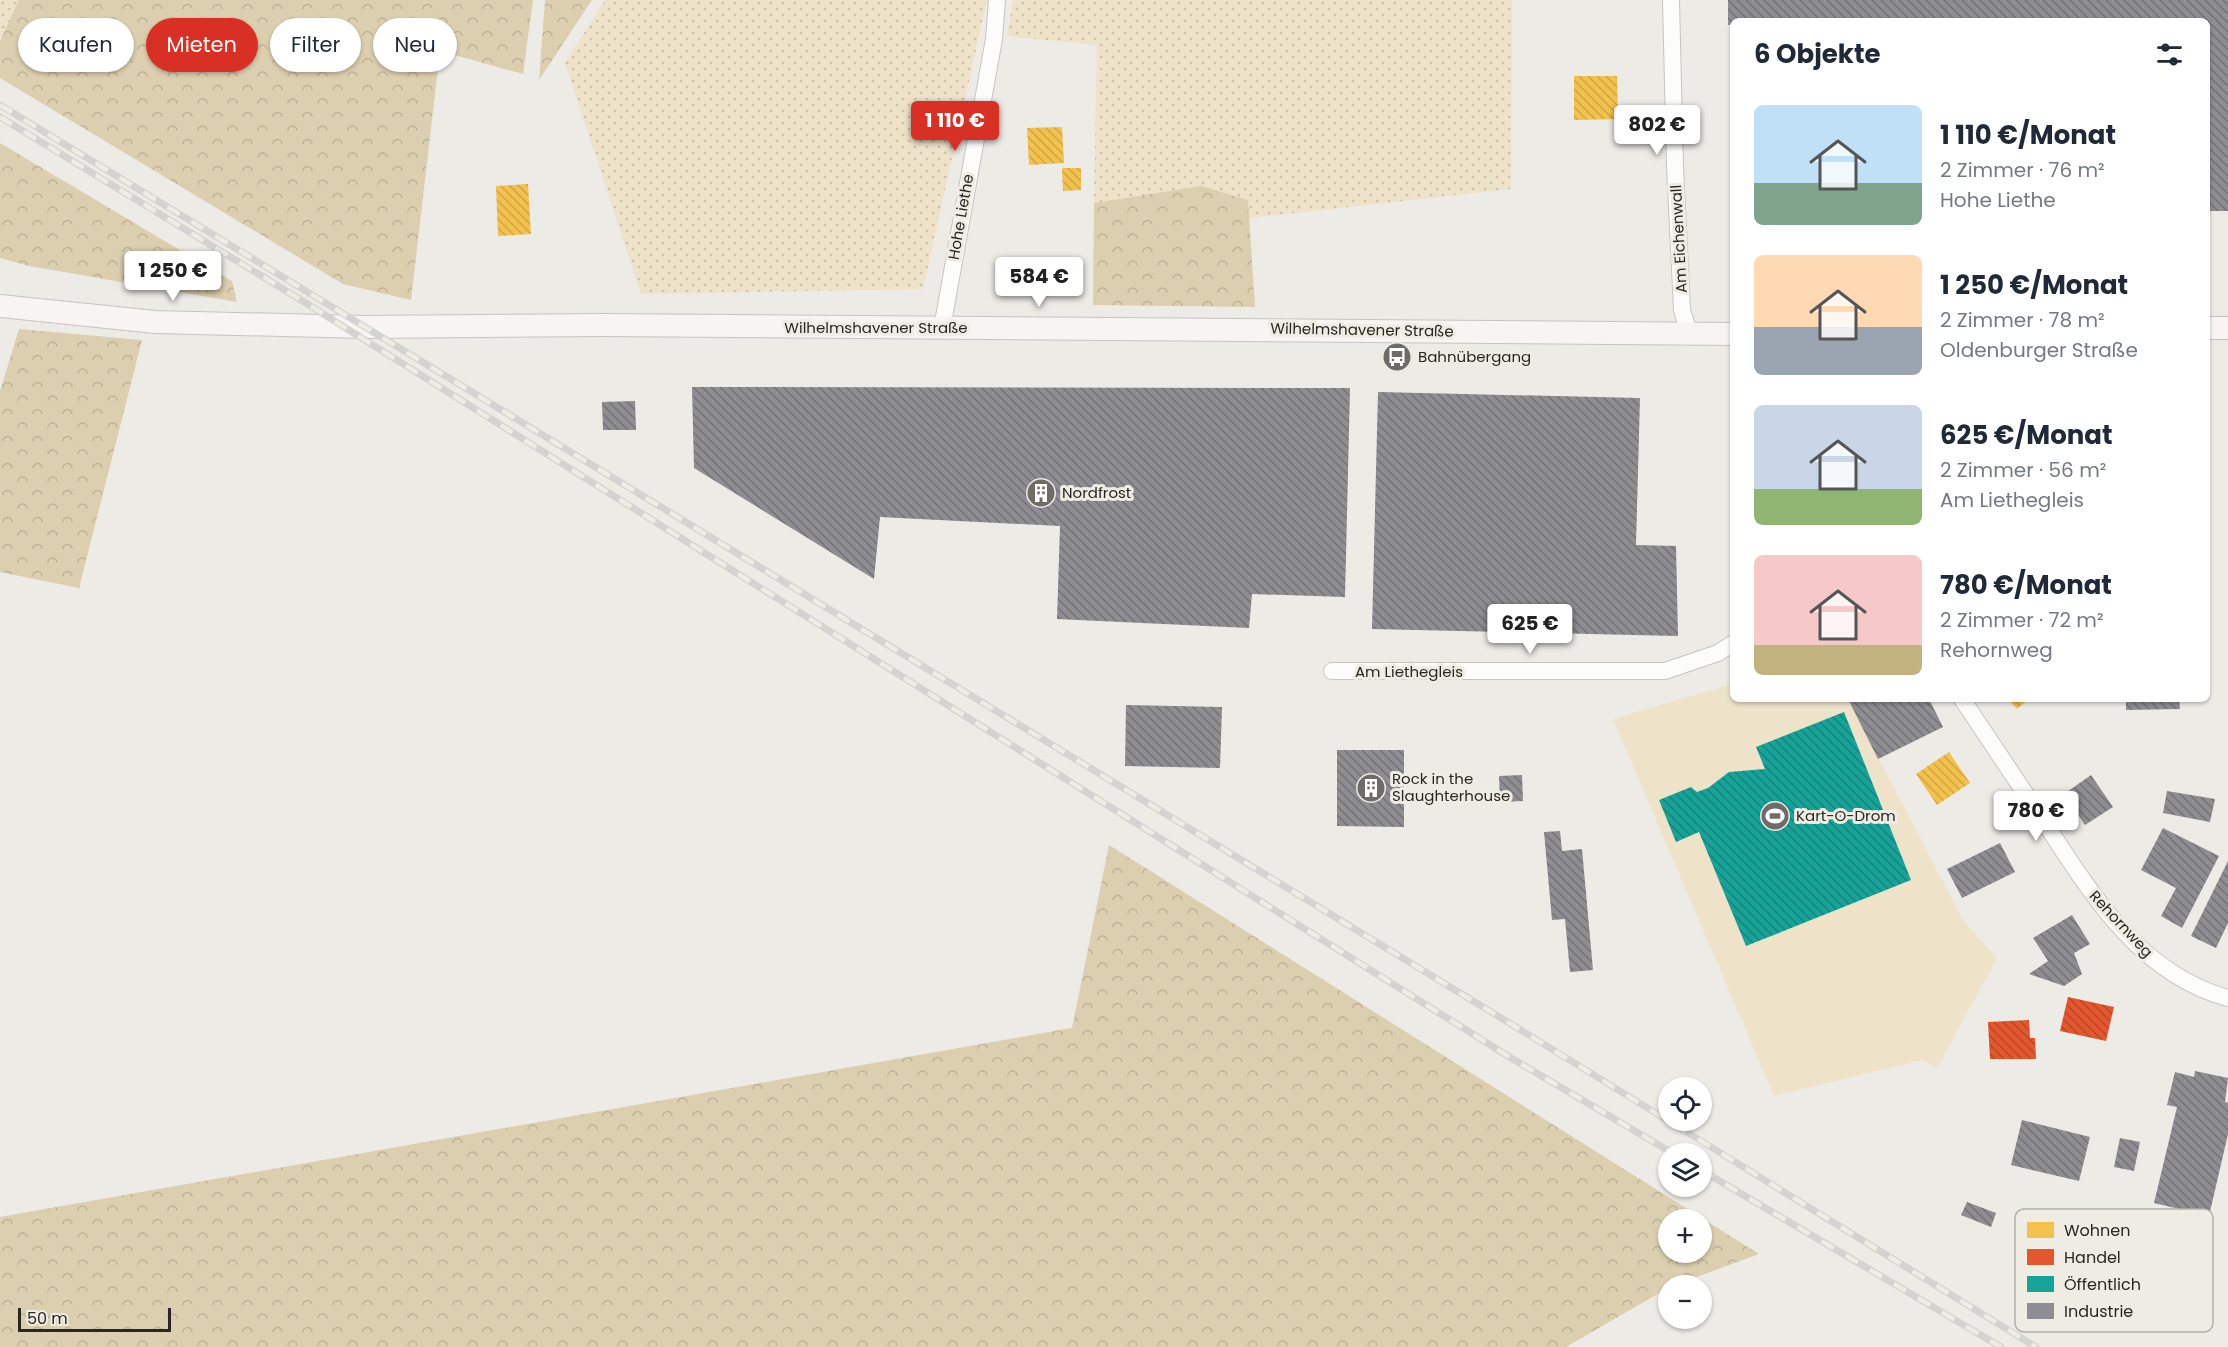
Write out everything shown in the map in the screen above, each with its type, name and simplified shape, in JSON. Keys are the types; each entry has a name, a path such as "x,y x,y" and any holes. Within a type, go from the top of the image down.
{"street":[{"name":"Hohe Liethe","path":"942,328 994,39 997,0"},
{"name":"Am Eichenwall","path":"1671,0 1682,310 1689,333"},
{"name":"Wilhelmshavener Straße","path":"0,306 155,322 344,327 602,325 1730,334"},
{"path":"2210,328 2228,328"},
{"name":"Am Liethegleis","path":"1332,671 1665,671 1718,653 1730,645"},
{"name":"Rehornweg","path":"1964,702 2098,903 2148,955 2177,978 2203,992 2228,998"}],"shaded area":[{"path":"0,0 19,0 2,38 0,37"},
{"path":"605,0 987,0 923,289 641,294 565,63"},
{"path":"1013,0 1512,0 1511,189 1249,218 1247,200 1201,186 1094,203 1097,45 1007,36"},
{"path":"1730,685 1730,702 1850,702 1964,922 1997,958 1937,1068 1922,1060 1774,1096 1613,719"}],"green space":[{"path":"19,0 533,0 523,74 457,56 457,18 373,18 373,72 438,72 411,300 343,284 0,78 0,41"},
{"path":"545,0 592,0 539,80"},
{"path":"0,143 232,281 237,302 29,266 0,258"},
{"path":"1201,186 1248,200 1255,307 1093,305 1094,203"},
{"path":"19,329 142,340 79,588 0,572 0,391"},
{"path":"1109,845 1658,1190 1658,1197 1668,1197 1687,1209 1658,1209 1658,1263 1712,1263 1712,1224 1759,1254 1702,1275 1658,1275 1658,1294 1566,1347 0,1347 0,1217 1072,1028"}],"building: Wohnen":[{"path":"1574,76 1617,76 1618,119 1574,120"},
{"path":"1062,127 1064,163 1029,165 1027,128"},
{"path":"1062,168 1081,168 1081,190 1063,191"},
{"path":"528,184 531,234 498,236 496,186"},
{"path":"2011,702 2025,702 2017,709"},
{"path":"1949,752 1970,783 1937,805 1916,774"}],"building: Handel":[{"path":"2068,997 2114,1007 2106,1041 2060,1031"},
{"path":"2029,1020 2030,1038 2035,1038 2036,1059 1990,1059 1988,1022"}],"building: Öffentlich":[{"name":"Kart-O-Drom","path":"1844,712 1911,880 1746,946 1699,832 1676,842 1659,800 1691,787 1697,792 1708,788 1729,772 1765,769 1756,747"}],"building: Industrie":[{"path":"1728,0 2228,0 2228,211 2210,211 2210,18 1730,18 1730,25 1728,25"},
{"name":"Nordfrost","path":"692,387 1350,388 1345,597 1252,594 1249,628 1057,619 1060,526 880,517 874,579 694,468"},
{"path":"1378,392 1640,398 1636,545 1676,546 1678,636 1372,629"},
{"path":"635,401 636,430 603,430 602,402"},
{"path":"1850,702 1930,702 1943,727 1878,759"},
{"path":"2126,702 2179,702 2180,709 2126,710"},
{"path":"1126,705 1222,707 1220,768 1125,766"},
{"name":"Rock in the Slaughterhouse","path":"1337,750 1404,750 1404,827 1337,826"},
{"path":"1522,775 1523,801 1500,802 1499,776"},
{"path":"2091,775 2113,807 2085,825 2064,794"},
{"path":"2167,791 2215,799 2210,822 2163,813"},
{"path":"2163,828 2219,856 2182,928 2161,916 2176,888 2141,870"},
{"path":"1560,831 1562,851 1582,849 1593,970 1570,972 1565,919 1552,920 1544,832"},
{"path":"2000,843 2015,872 1962,898 1947,869"},
{"path":"2228,861 2228,923 2216,948 2191,936"},
{"path":"2072,915 2090,944 2074,953 2082,974 2064,986 2029,974 2048,961 2033,938"},
{"path":"2195,1071 2228,1078 2225,1102 2228,1103 2228,1134 2211,1209 2179,1209 2154,1203 2177,1107 2167,1105 2175,1072 2194,1077"},
{"path":"2022,1120 2090,1137 2079,1181 2011,1165"},
{"path":"2120,1138 2140,1142 2134,1171 2114,1167"},
{"path":"1967,1202 1996,1213 1991,1227 1961,1215"}],"railway":[{"path":"0,105 1511,1024 2036,1347"},
{"path":"0,117 293,295 1511,1058 1658,1145"},
{"path":"1712,1176 2001,1347"}],"place":[{"name":"Bahnübergang","path":"1397,357"},
{"name":"Nordfrost","path":"1041,493"},
{"name":"Rock in the Slaughterhouse","path":"1371,788"},
{"name":"Kart-O-Drom","path":"1775,816"}]}
